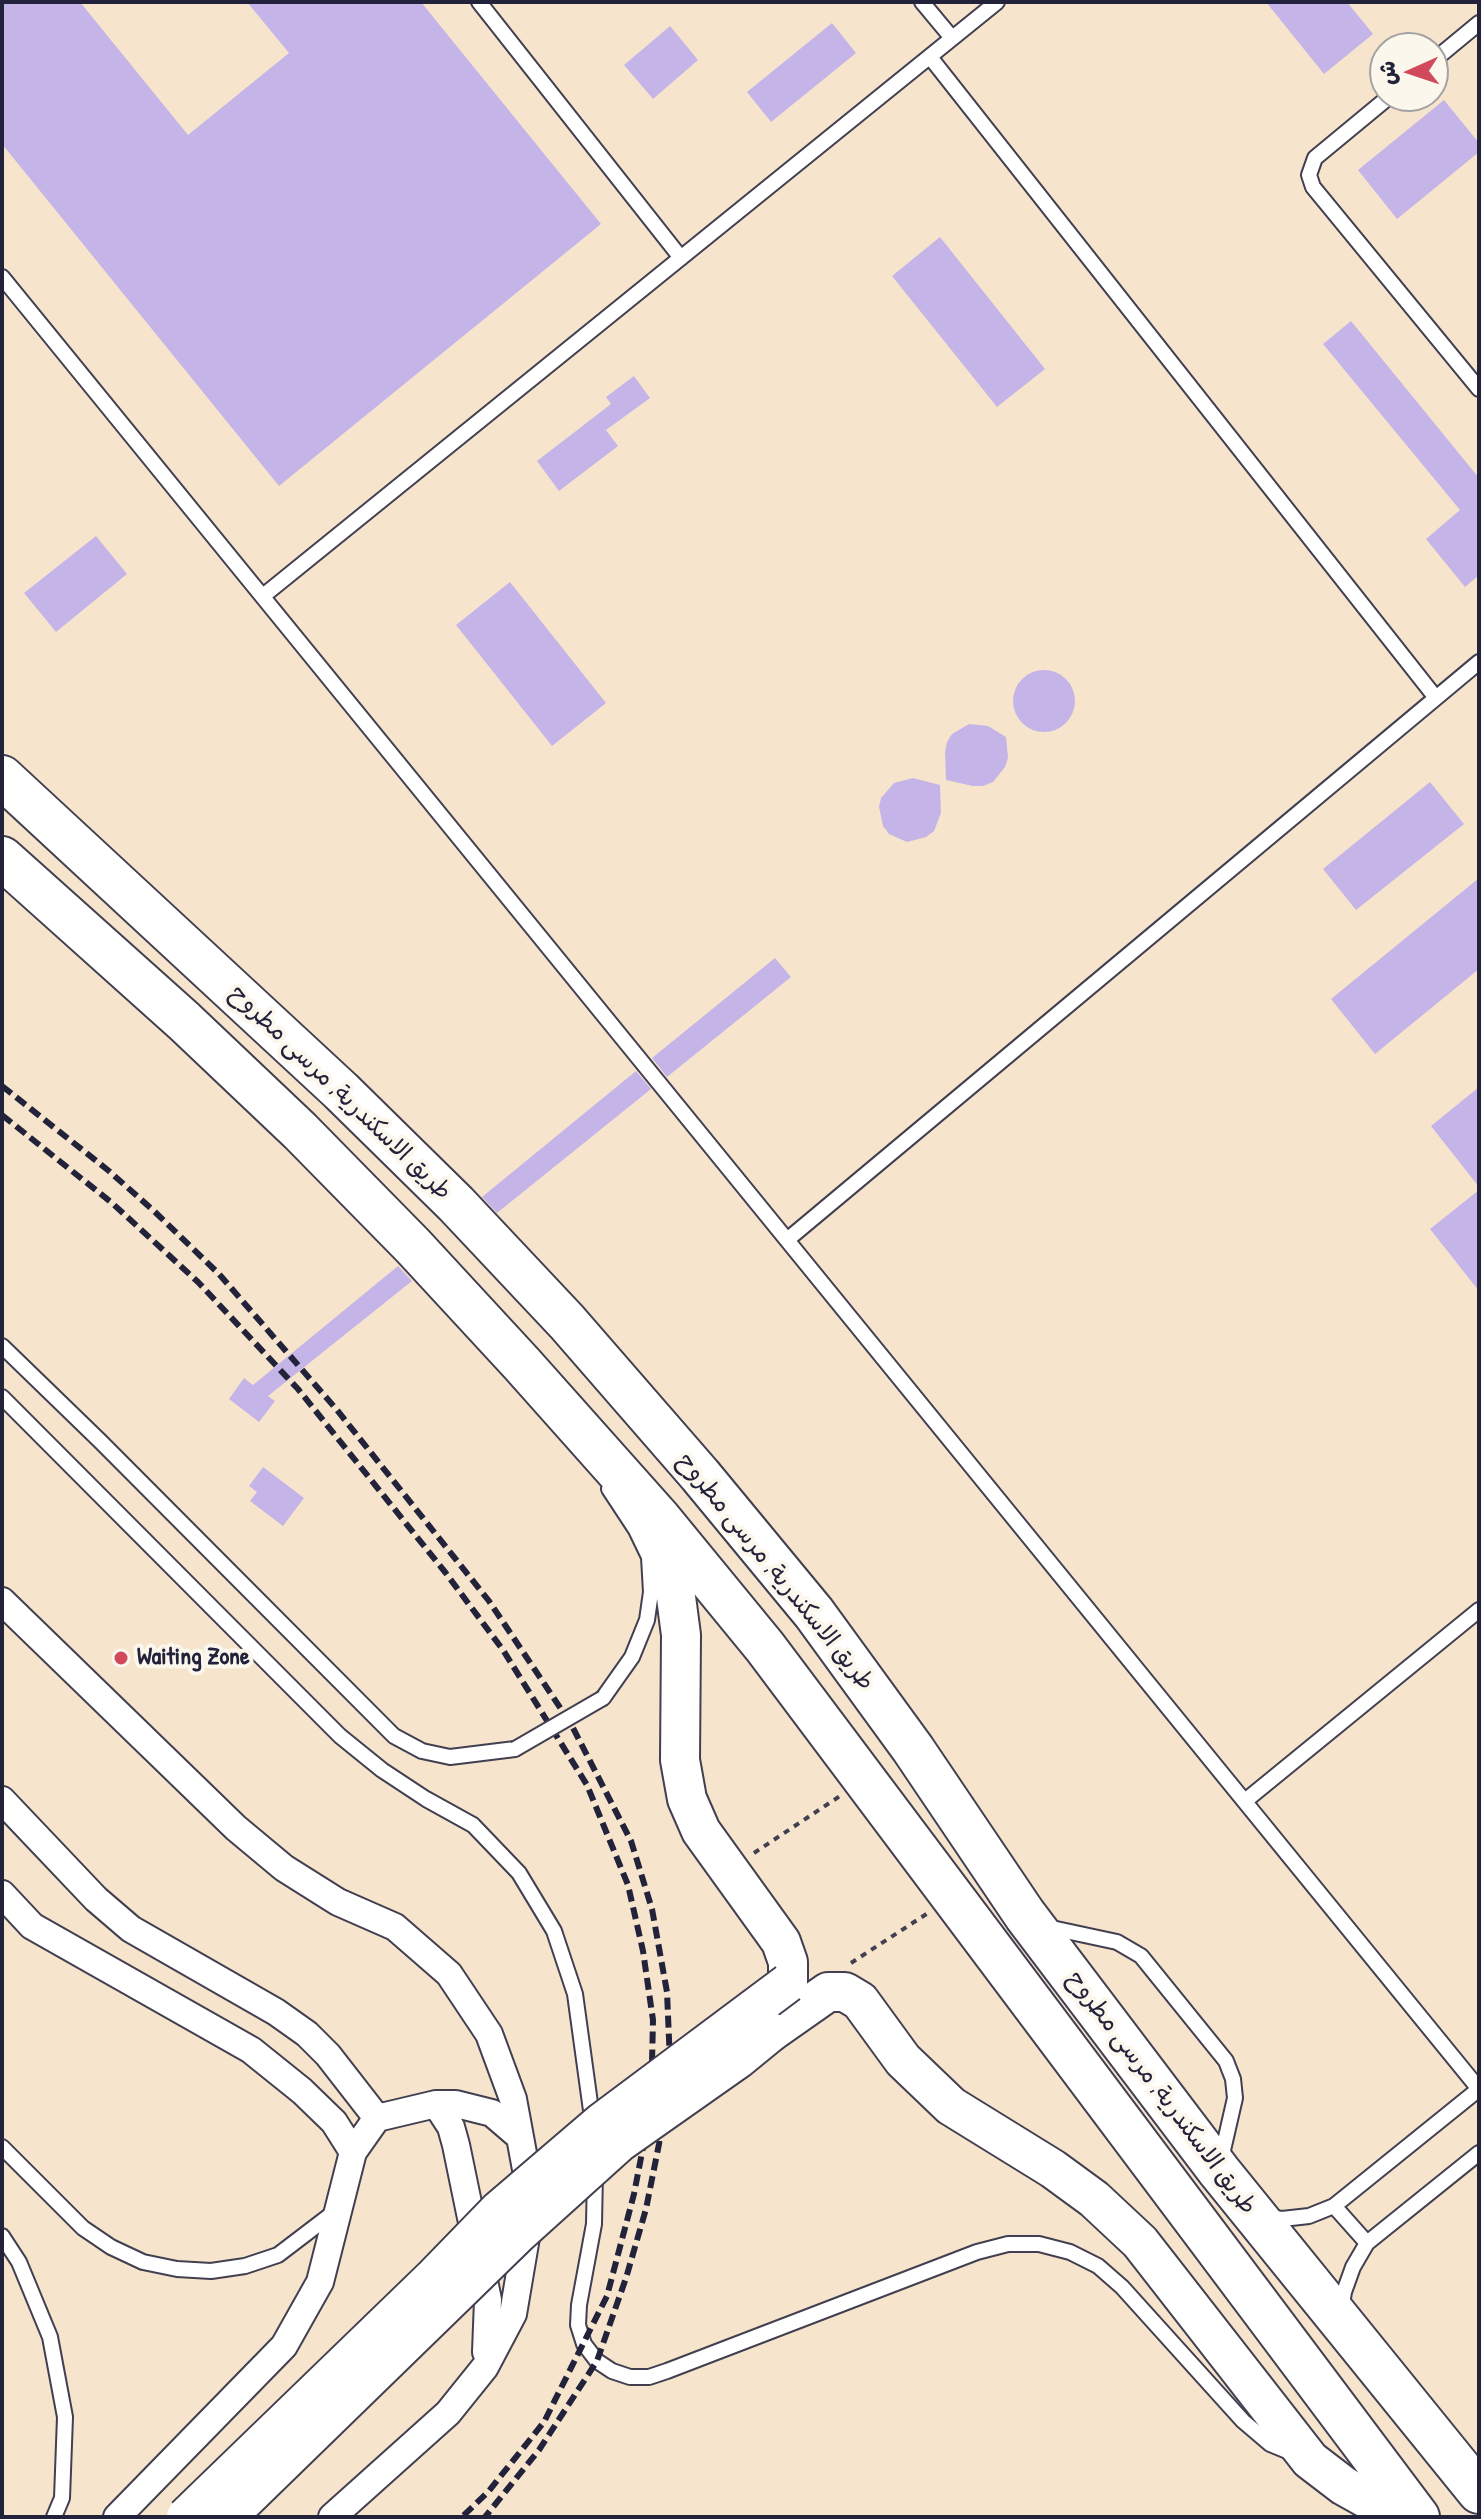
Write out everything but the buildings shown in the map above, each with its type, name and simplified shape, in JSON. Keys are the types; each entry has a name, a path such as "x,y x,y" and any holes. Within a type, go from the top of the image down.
{"main road":[{"name":"طريق الاسكندرية, مرسى مطروح","path":"2,777 341,1091 456,1204 567,1322 700,1475 814,1613 913,1749 1025,1915 1219,2171 1479,2492"},
{"name":"طريق الاسكندرية, مرسى مطروح","path":"2,858 184,1021 300,1131 413,1246 660,1519 765,1647 1418,2517"}],"street":[{"path":"227,2517 518,2234 728,2046 795,1979 805,1963 803,1945 742,1861 719,1826 705,1796 683,1680 676,1597 660,1519"},
{"path":"2,1601 236,1828 284,1868 324,1894 395,1927 449,1974 489,2034 513,2099 532,2202 513,2314 485,2367 448,2413 332,2517"},
{"path":"683,1680 680,1760 687,1799 701,1831 781,1942 788,1962 788,1983"},
{"path":"2,1800 96,1899 131,1929 276,2012 307,2034 336,2064 377,2118"},
{"path":"2,1894 32,1926 251,2050 302,2091 334,2122 353,2152"},
{"path":"186,2517 498,2211 602,2122 728,2046 771,2032 828,1992 845,1992 860,2001 903,2060 951,2106 1053,2169 1140,2242 1310,2460 1344,2486 1380,2506 1411,2517"},
{"path":"117,2517 284,2346 320,2282 353,2152 377,2118 436,2104 456,2104 492,2113 520,2137"},
{"path":"436,2104 451,2127 456,2145 488,2300 485,2367"}],"lane":[{"path":"479,2 681,258"},
{"path":"922,2 952,38"},
{"path":"263,596 997,2"},
{"path":"1449,48 1479,23"},
{"path":"930,57 1436,698"},
{"path":"1371,112 1315,158 1309,175 1313,187 1479,389"},
{"path":"2,277 1479,2089 1334,2206 1309,2216 1282,2219 1255,2216"},
{"path":"787,1240 1479,662"},
{"path":"2,1346 394,1736 422,1751 450,1757 515,1749 603,1698 632,1657 647,1620 651,1592 649,1557 636,1530 522,1364"},
{"path":"2,1397 340,1736 393,1777 473,1825 519,1873 554,1931 575,1994 595,2142 594,2224 578,2325 584,2344 597,2361 612,2371 630,2377 649,2377 977,2252 1008,2244 1039,2244 1070,2252 1098,2266 1122,2287 1243,2421 1270,2444 1310,2460"},
{"path":"1245,1801 1479,1610"},
{"path":"1025,1915 1066,1933 1117,1942 1141,1956 1226,2061 1233,2079 1235,2098 1219,2171"},
{"path":"2,2147 83,2228 111,2247 143,2262 177,2269 245,2266 278,2255 337,2210"},
{"path":"1339,2319 1353,2267 1367,2243 1479,2153"},
{"path":"1334,2206 1367,2243"},
{"path":"2,2236 19,2262 50,2337 65,2417 62,2498 54,2517"}],"path":[{"path":"742,1861 864,1780"},
{"path":"828,1992 834,1978 846,1967 953,1897"}],"railway":[{"path":"2,1086 109,1171 155,1212 219,1274 337,1410 489,1601 571,1724 631,1841 652,1909 667,1992 670,2062 646,2209 597,2361 539,2450 485,2517"},
{"path":"2,1115 112,1203 198,1282 298,1389 445,1572 503,1650 587,1785 628,1885 643,1951 653,2020 651,2106 634,2194 607,2296 544,2422 488,2492 462,2517"}],"place":[{"name":"Waiting Zone","path":"121,1658"}]}
